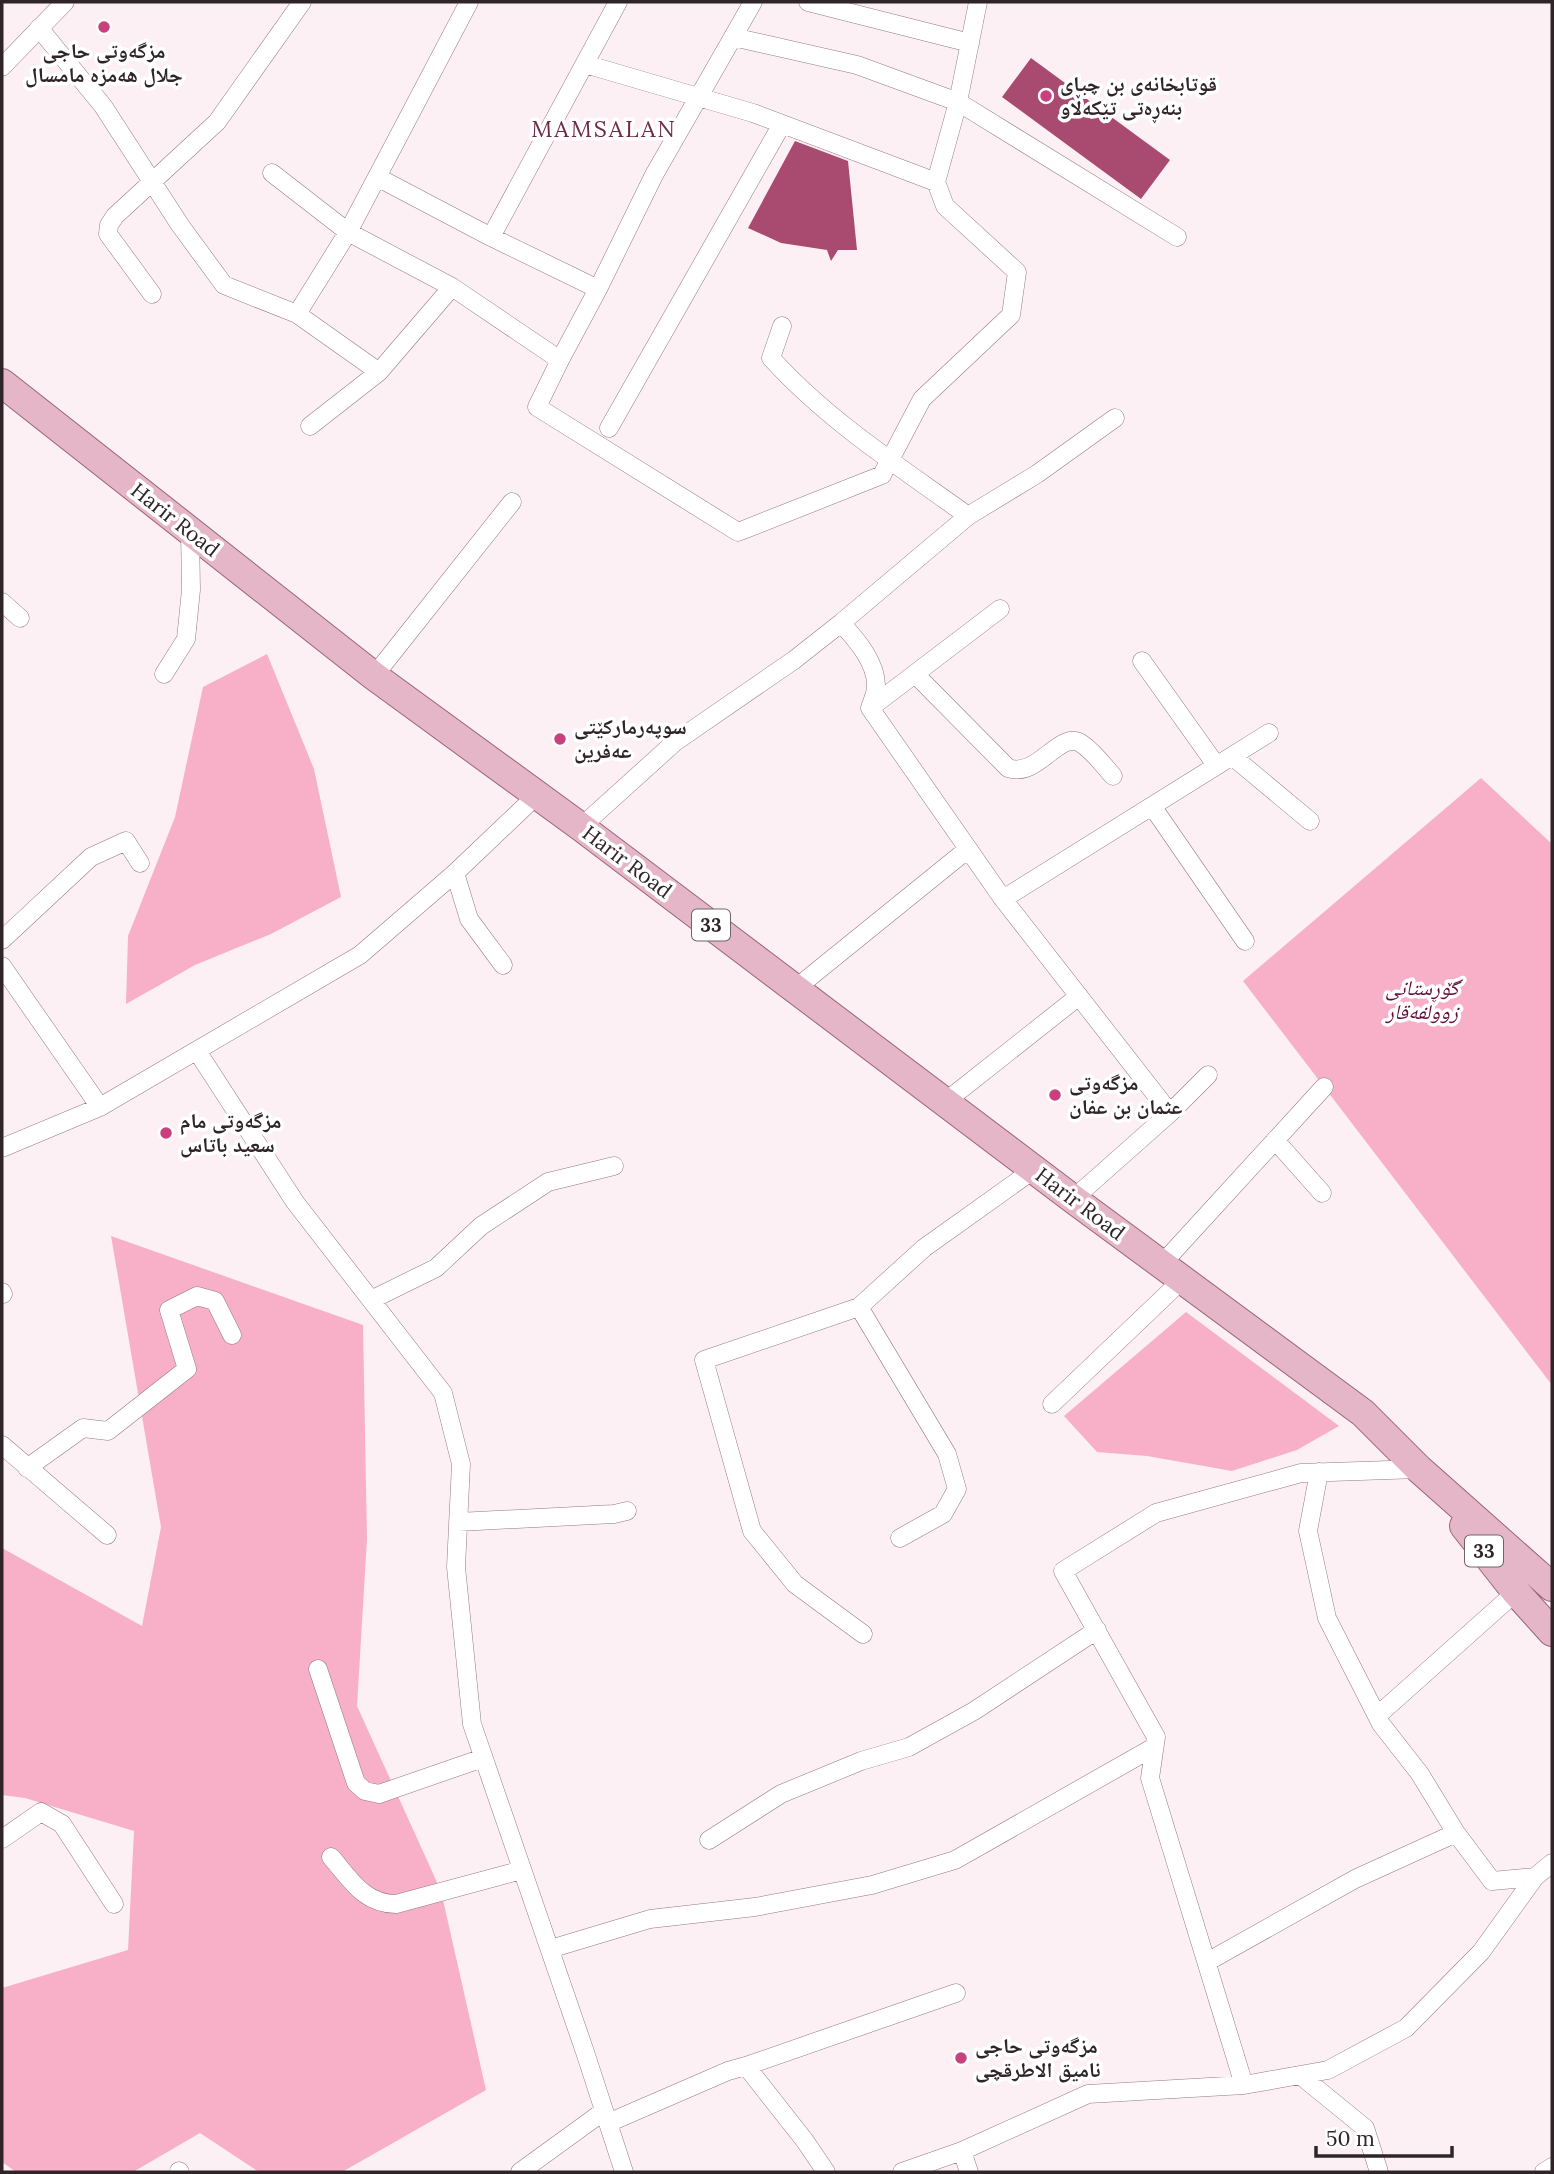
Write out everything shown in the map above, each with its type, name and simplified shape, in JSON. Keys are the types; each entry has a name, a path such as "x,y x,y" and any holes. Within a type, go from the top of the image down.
{"main road":[{"name":"Harir Road","path":"2,383 374,676 581,827 1030,1167 1363,1413 1419,1469"},
{"name":"33","path":"1419,1469 1552,1587"},
{"name":"33","path":"1419,1469 1516,1592 1552,1632"}],"street":[{"path":"2,67 65,2"},
{"path":"152,294 108,234 109,225 114,216 217,121 302,2"},
{"path":"296,314 348,232 470,2"},
{"path":"491,237 618,2"},
{"path":"753,2 654,175 537,407 738,532 882,475 922,399 1011,315 1017,272 945,206 936,182 958,102 978,2"},
{"path":"808,2 970,43"},
{"path":"39,28 103,106 151,181 224,285 296,314 379,372"},
{"path":"733,37 856,65 958,102 1177,237"},
{"path":"585,64 782,124 936,182"},
{"path":"609,428 782,124"},
{"path":"272,173 348,232 452,287 560,360"},
{"path":"377,177 598,289"},
{"path":"310,426 379,372 452,287"},
{"path":"782,326 771,358 782,370 855,434 968,516"},
{"path":"581,827 675,742 794,660 968,516 1037,474 1115,418"},
{"path":"374,676 512,502"},
{"path":"164,674 186,639 191,590 190,531"},
{"path":"2,602 20,618"},
{"path":"870,708 1000,609"},
{"path":"841,623 859,644 872,667 876,686 870,708"},
{"path":"1142,661 1224,761 1310,821"},
{"path":"915,674 1008,768 1018,772 1027,769 1065,742 1073,740 1082,743 1113,776"},
{"path":"870,708 1003,899 1170,1113"},
{"path":"1003,899 1269,733"},
{"path":"2,1148 100,1107 360,956 455,873 537,795"},
{"path":"1152,806 1245,941"},
{"path":"2,940 91,858 126,841 140,863"},
{"path":"795,989 968,849"},
{"path":"455,873 469,919 503,965"},
{"path":"2,966 100,1107"},
{"path":"945,1102 1079,996"},
{"path":"197,1051 295,1202 443,1393 461,1464 456,1567 472,1724 624,2172"},
{"path":"1073,1199 1170,1113 1208,1074"},
{"path":"1052,1404 1172,1272 1275,1140 1324,1087"},
{"path":"1275,1140 1322,1193"},
{"path":"371,1300 436,1268 481,1226 548,1182 614,1167"},
{"path":"863,1634 795,1584 752,1531 704,1360 859,1307 924,1248 1029,1173 1030,1167"},
{"path":"27,1468 83,1428 108,1431 187,1369 169,1310 197,1296 215,1301 232,1335"},
{"path":"859,1307 947,1454 957,1489 943,1514 900,1538"},
{"path":"2,1445 107,1535"},
{"path":"1244,2085 1150,1777 1156,1737 1063,1570 1156,1513 1301,1473 1419,1469"},
{"path":"1319,1472 1308,1531 1327,1618 1377,1716 1420,1774 1456,1833 1492,1881 1535,1877"},
{"path":"458,1522 614,1514 627,1511"},
{"path":"1377,1716 1516,1592"},
{"path":"709,1840 781,1794 861,1761 909,1747 974,1711 1097,1630"},
{"path":"318,1670 356,1783 365,1791 379,1794 483,1758"},
{"path":"550,1949 650,1919 755,1907 873,1885 956,1860 1154,1747"},
{"path":"2,1839 41,1812 62,1824 114,1904"},
{"path":"1206,1962 1355,1879 1456,1833"},
{"path":"331,1857 366,1896 380,1904 396,1904 522,1870"},
{"path":"902,2172 962,2151 1088,2094 1244,2085 1328,2070 1406,2028 1481,1952 1535,1877 1552,1863"},
{"path":"520,2172 606,2117 728,2071 956,1993"},
{"path":"746,2066 827,2172"},
{"path":"1300,2075 1365,2128 1379,2172"},
{"path":"962,2151 969,2172"},
{"path":"1544,2172 1552,2167"}],"green space":[{"path":"267,654 314,769 341,897 271,934 195,965 126,1004 128,936 175,817 203,687"},
{"name":"گۆڕستانی زوولفەقار","path":"1481,778 1552,844 1552,1385 1243,981"},
{"path":"111,1236 363,1325 367,1539 357,1706 441,1891 486,2090 342,2172 259,2172 200,2133 133,2172 16,2172 2,2162 2,1988 128,1950 134,1831 25,1798 2,1795 2,1548 142,1626 161,1527"},
{"path":"1186,1312 1339,1426 1297,1450 1232,1471 1147,1456 1097,1452 1064,1416"}],"building":[{"path":"1031,58 1170,160 1141,199 1002,97"},
{"path":"795,141 848,161 857,250 838,250 831,261 827,250 781,243 748,228"}],"place":[{"name":"مزگەوتی حاجی جلال هەمزە مامسال","path":"104,27"},
{"name":"قوتابخانەی بن چیای بنەڕەتی تێکەڵاو","path":"1046,96"},
{"name":"سوپەرمارکێتی عەفرین","path":"560,739"},
{"name":"مزگەوتی عثمان بن عفان","path":"1055,1095"},
{"name":"مزگەوتی مام سعید باتاس","path":"166,1133"},
{"name":"مزگەوتی حاجی نامیق الاطرقچی","path":"961,2058"}],"district":[{"name":"MAMSALAN","path":"604,129"}]}
